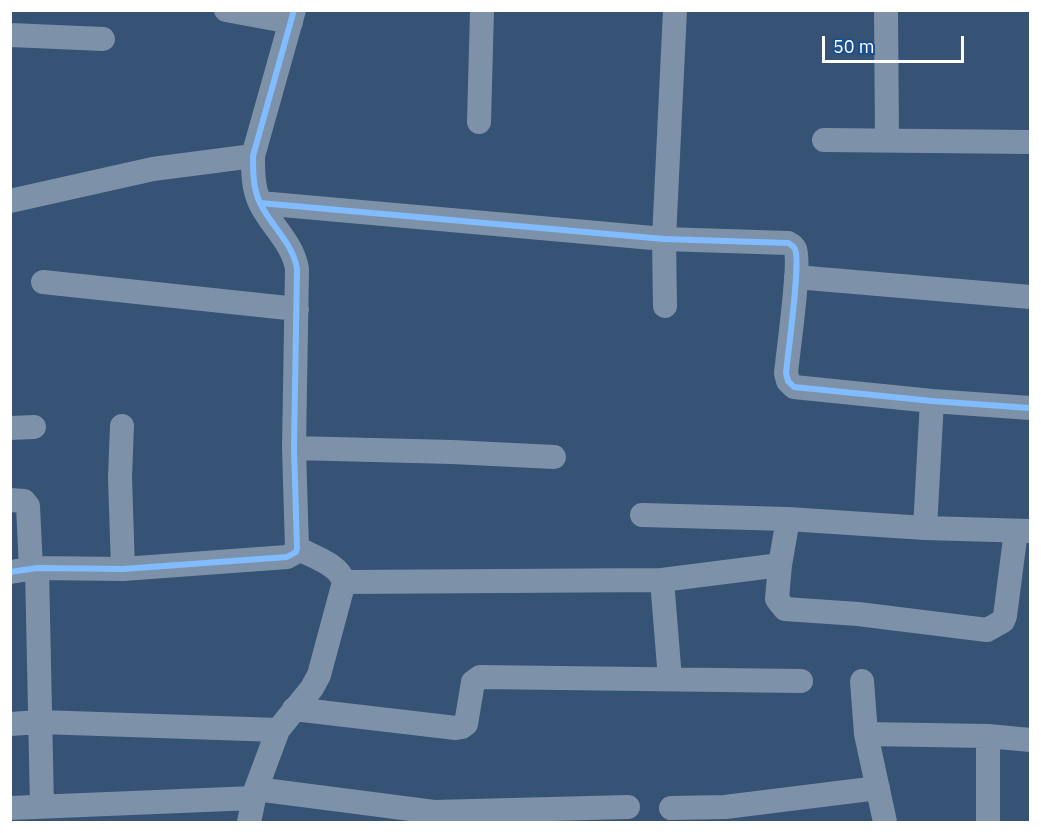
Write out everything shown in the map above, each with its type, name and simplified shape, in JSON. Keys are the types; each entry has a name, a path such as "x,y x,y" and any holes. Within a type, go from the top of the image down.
{"street":[{"path":"26,570 123,569 287,557 292,555 297,548 294,448 297,269 293,253 260,203 253,177 253,156 293,16 226,10"},
{"path":"479,122 482,10"},
{"path":"665,306 664,238 675,10"},
{"path":"885,10 887,140"},
{"path":"10,35 103,39"},
{"path":"824,140 1030,142"},
{"path":"10,201 153,169 253,156"},
{"path":"260,203 664,238 788,243 796,250 796,277 786,373 790,384 794,387 1030,408"},
{"path":"796,277 1030,297"},
{"path":"43,282 297,309"},
{"path":"925,528 932,401"},
{"path":"122,426 120,477 123,569"},
{"path":"294,448 554,457"},
{"path":"10,500 24,501 28,506 26,570 40,722 42,806"},
{"path":"642,515 788,519 925,528 1023,531 1003,621 987,630 858,614 785,609 777,599 788,519"},
{"path":"249,822 255,794 278,730 312,688 319,675 344,582 335,569 297,548"},
{"path":"344,582 662,580 780,565"},
{"path":"662,580 670,679"},
{"path":"294,709 456,728 466,724 473,682 480,677 801,681"},
{"path":"862,681 866,734 885,822"},
{"path":"10,724 40,722 278,730"},
{"path":"866,734 988,736 1030,740"},
{"path":"988,736 988,822"},
{"path":"671,808 725,807 878,788"},
{"path":"10,808 255,794 434,812 628,807"}],"cycle path":[{"path":"10,572 37,568 123,569 287,557 296,552 294,448 297,269 291,251 260,203 253,174 253,156 294,10"},
{"path":"260,203 664,239 788,243 794,248 796,257 786,373 788,381 794,387 1030,408"}]}
